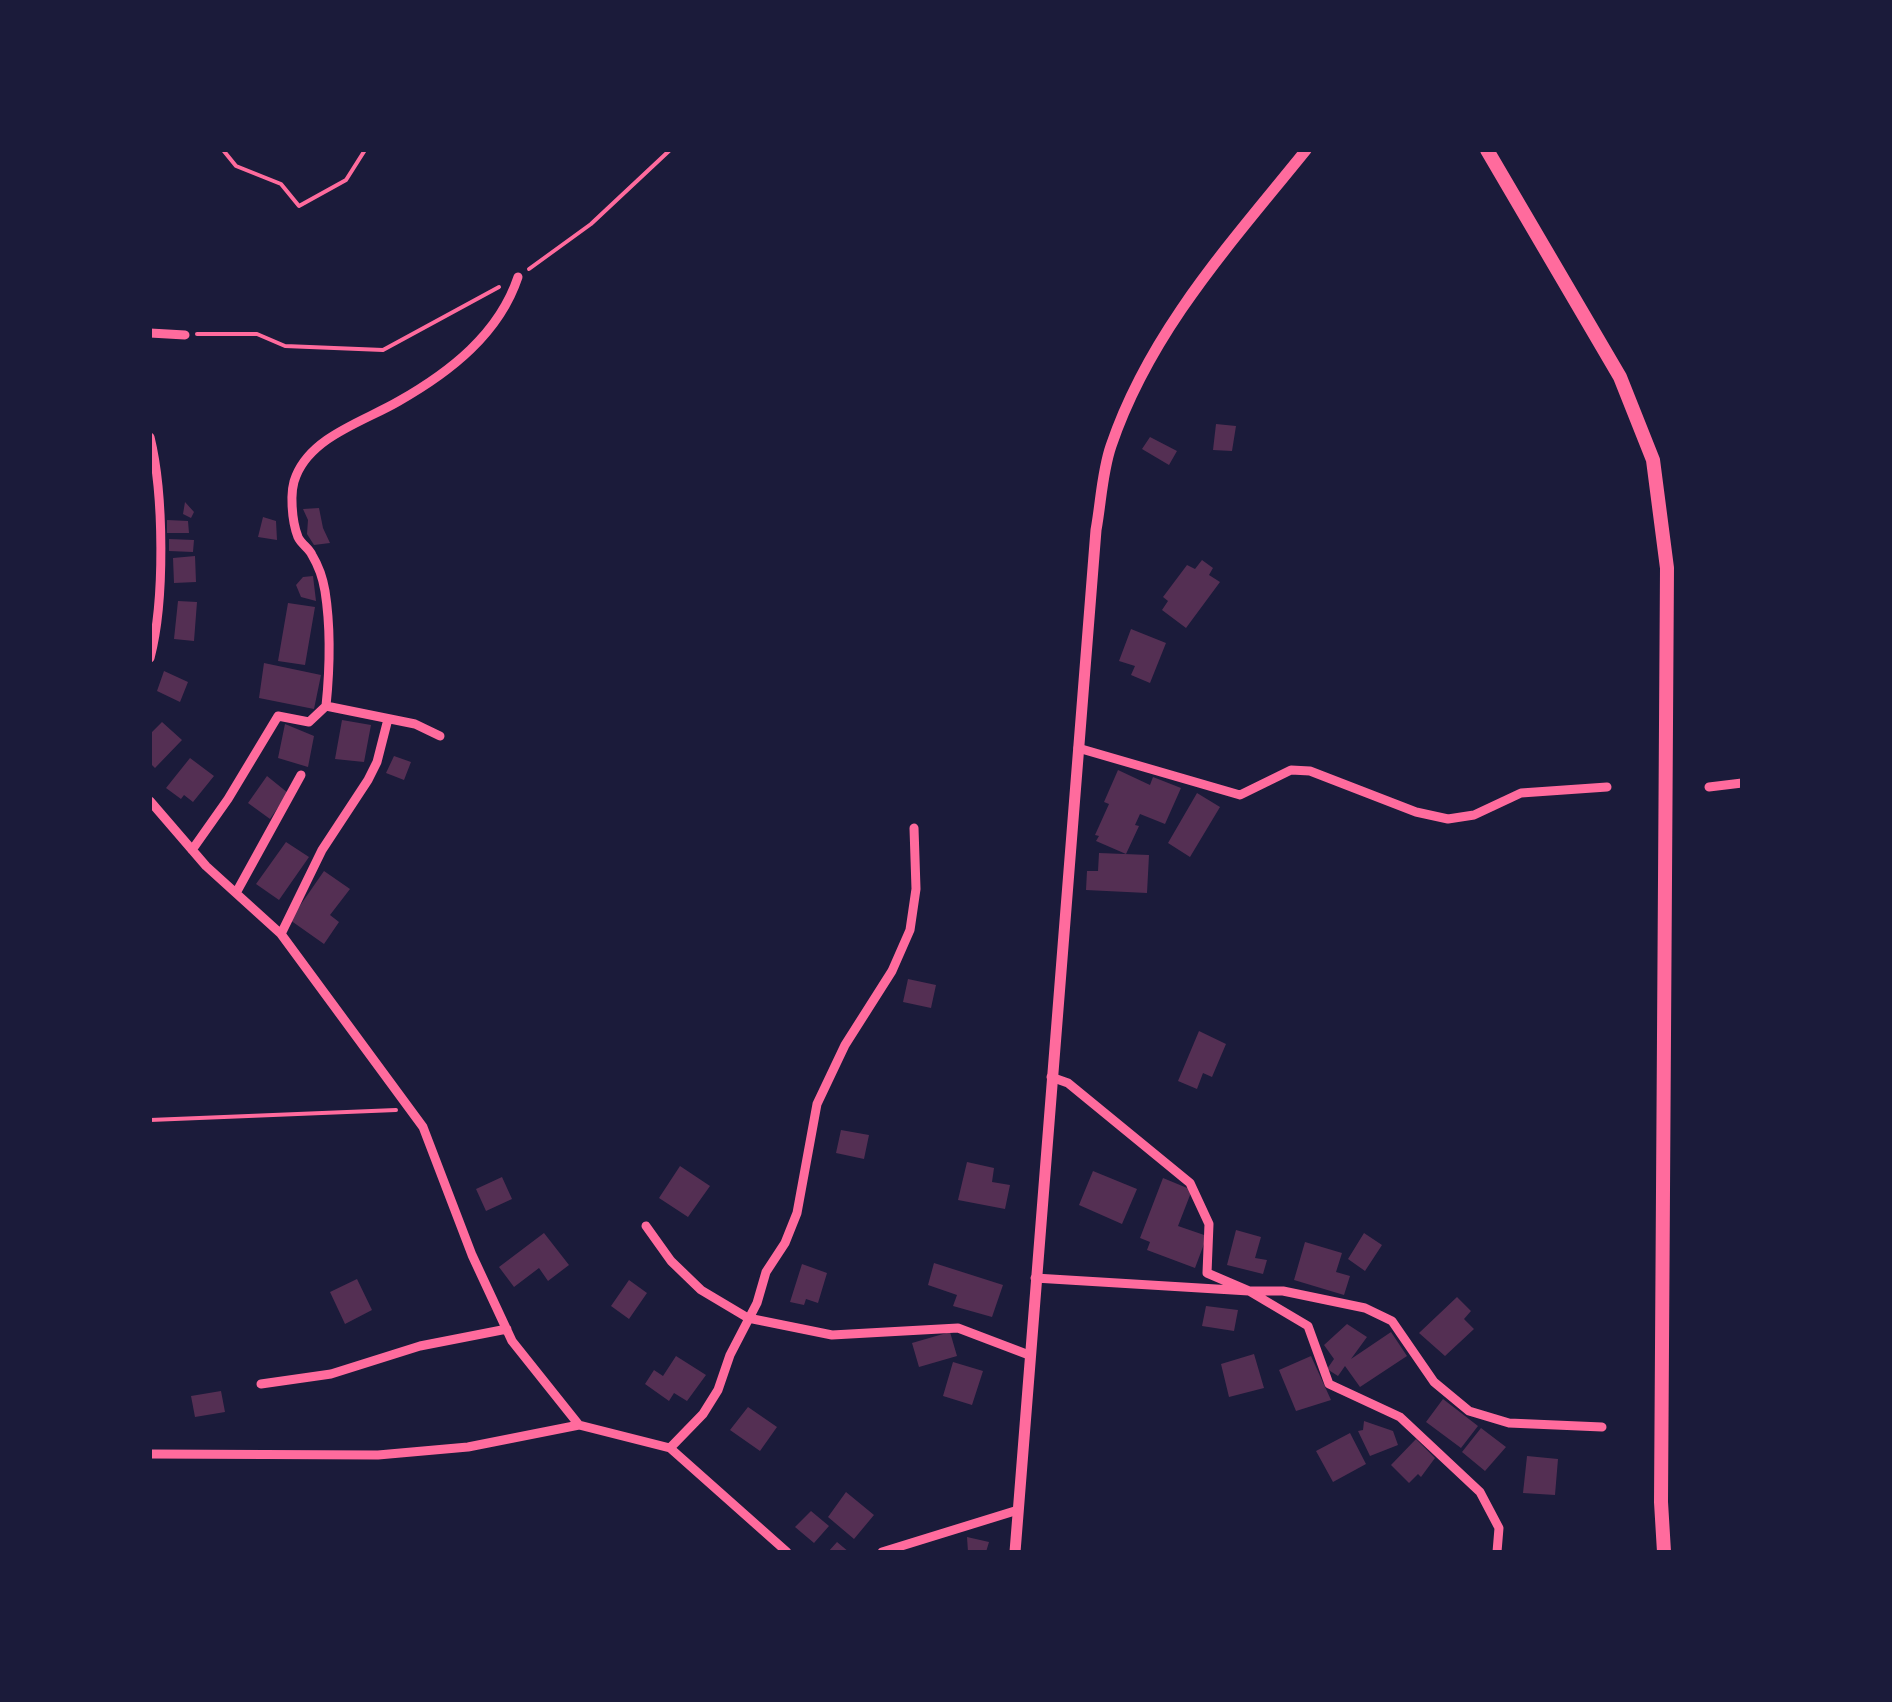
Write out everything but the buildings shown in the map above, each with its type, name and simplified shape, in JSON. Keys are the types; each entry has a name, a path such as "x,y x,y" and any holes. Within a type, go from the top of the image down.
{"main road":[{"path":"1487,150 1620,378 1653,460 1660,514 1666,568 1661,1502 1664,1552"}],"street":[{"path":"1015,1552 1096,530 1109,451 1134,384 1178,311 1306,150"},
{"path":"192,850 278,716 309,722 326,706 330,632 324,589 312,553 298,538 293,506 295,476 314,450 397,402 462,356 491,329 510,303 518,277"},
{"path":"150,333 186,334"},
{"path":"150,437 156,480 160,600 150,658"},
{"path":"326,706 415,724 440,736"},
{"path":"280,934 322,850 368,780 388,719"},
{"path":"1078,748 1240,796 1291,770 1310,771 1416,812 1448,819 1474,815 1521,793 1606,788"},
{"path":"236,894 301,775"},
{"path":"1710,786 1742,783"},
{"path":"150,800 192,850 280,934 423,1127 472,1255 512,1341 579,1425"},
{"path":"670,1448 718,1390 730,1355 758,1303 766,1272 785,1243 797,1213 817,1104 845,1045 892,971 910,930 916,889 914,828"},
{"path":"1051,1077 1068,1083 1190,1183 1209,1224 1207,1273 1308,1326 1329,1384 1400,1418 1480,1492 1499,1528 1497,1552"},
{"path":"646,1226 671,1261 701,1290 748,1318 832,1335 958,1328 1029,1355"},
{"path":"1035,1278 1284,1291 1364,1308 1392,1321 1434,1382 1469,1411 1508,1423 1602,1427"},
{"path":"260,1384 331,1374 420,1346 506,1329"},
{"path":"150,1454 378,1455 468,1447 579,1425 670,1448 787,1552"},
{"path":"882,1552 1018,1510"}],"path":[{"path":"223,150 236,166 281,184 299,206 346,180 365,150"},
{"path":"186,334 257,334 286,346 384,350 518,277 592,224 670,150"},
{"path":"150,1120 410,1110"}]}
